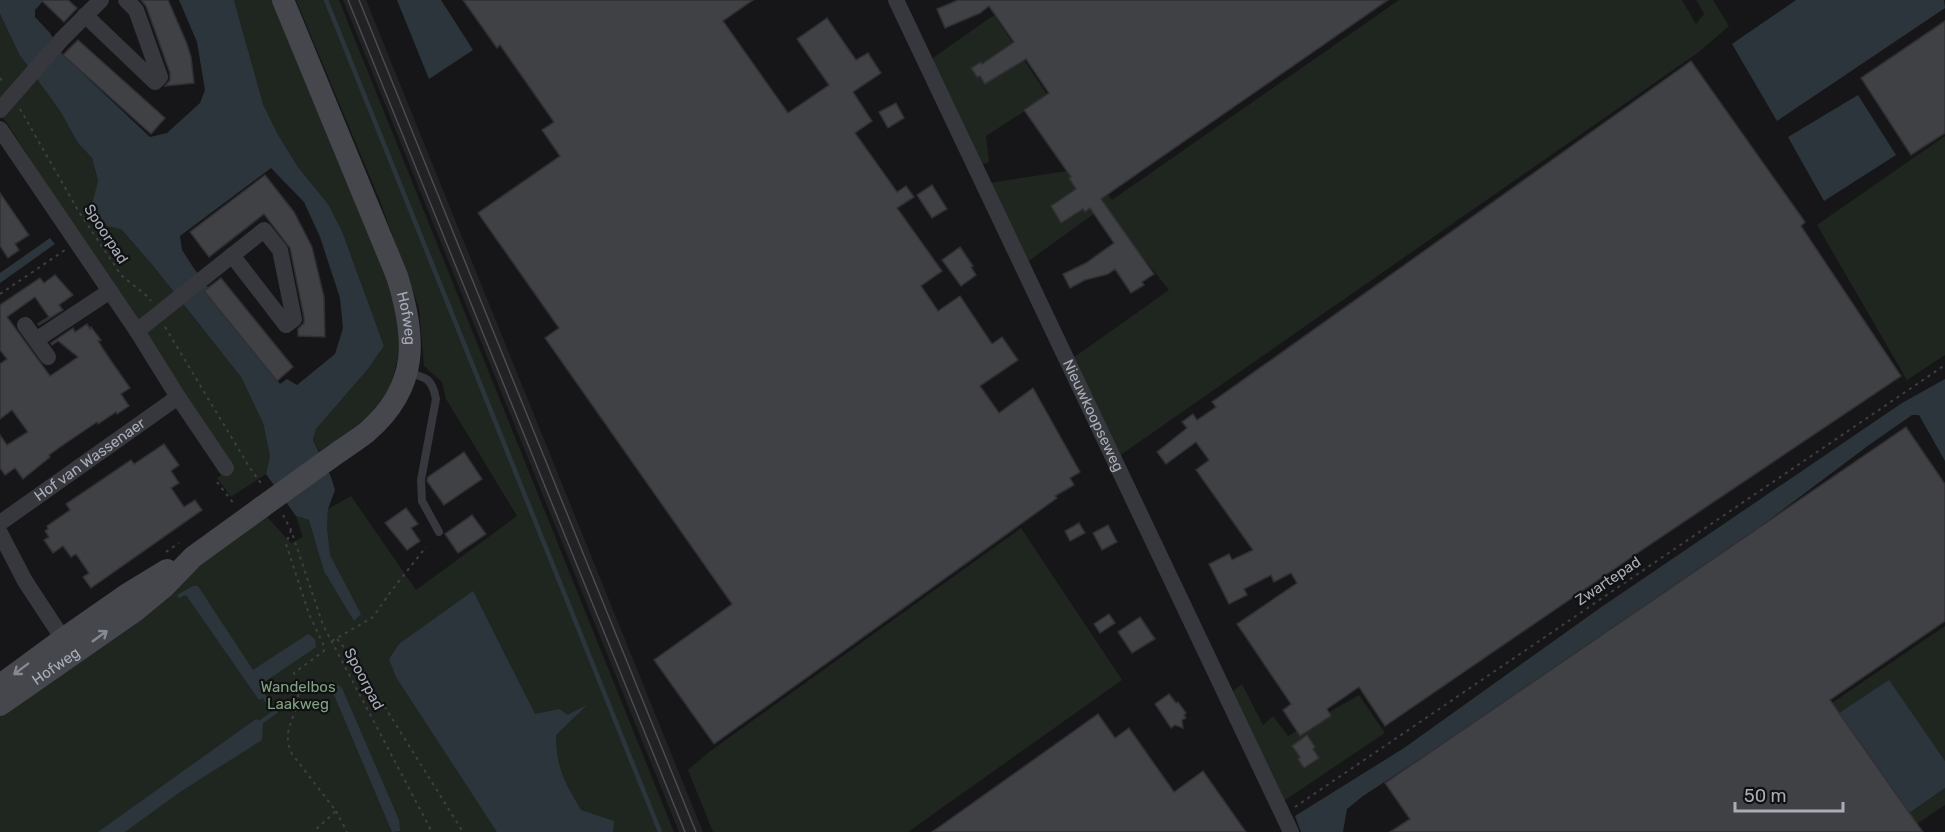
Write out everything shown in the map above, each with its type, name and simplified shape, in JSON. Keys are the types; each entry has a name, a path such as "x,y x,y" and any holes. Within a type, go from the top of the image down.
{"main road":[{"name":"Hofweg","path":"0,685 142,605 262,496 340,451 367,432 398,395 407,372 411,348 406,304 397,276 283,0"},
{"name":"Hofweg","path":"0,705 68,647"}],"street":[{"path":"0,111 62,39 101,0"},
{"path":"85,15 155,82 160,77 136,10 126,0"},
{"name":"Nieuwkoopseweg","path":"896,0 1291,832"},
{"path":"0,129 137,331 226,468"},
{"path":"137,331 163,311 232,255 264,230 280,250 294,319 286,325 232,255"},
{"path":"36,340 110,291"},
{"path":"24,325 48,357"},
{"name":"Hof van Wassenaer","path":"0,523 178,397"},
{"path":"0,533 25,581 68,647"}],"lane":[{"path":"407,372 426,377 434,387 436,399 421,480 422,501 439,532"}],"path":[{"name":"Spoorpad","path":"0,78 15,92 74,203 121,275 163,311 197,382 250,468 262,496"},
{"path":"0,294 77,242"},
{"name":"Zwartepad","path":"1283,815 1945,365"},
{"path":"226,468 213,477 234,504"},
{"name":"Spoorpad","path":"336,811 292,754 288,745 287,733 299,695 294,674 324,651 286,544 291,530 318,612 332,642 432,832"},
{"path":"332,642 373,617 426,547"},
{"path":"337,639 358,664 463,832"},
{"path":"313,832 336,811 347,832"}],"shaded area":[{"path":"0,0 44,0 35,10 35,17 50,33 63,55 150,137 167,133 200,103 205,90 197,42 179,0 234,0 263,104 277,133 298,167 328,204 342,231 384,346 368,369 316,429 313,440 335,490 328,509 327,528 330,555 361,614 354,621 324,571 309,520 296,516 266,474 270,456 263,423 241,377 154,267 121,229 107,226 92,205 98,181 92,158 78,143 60,111 19,54 0,14","holes":["271,168 304,202 320,237 340,298 343,328 335,354 297,385 287,379 280,384 193,267 182,250 180,236"]},
{"path":"343,0 366,0 703,832 679,832"},
{"path":"397,0 441,0 473,50 429,79"},
{"path":"1796,0 1944,0 1945,8 1777,121 1732,44"},
{"path":"1858,95 1896,155 1824,201 1788,137"},
{"path":"50,238 55,244 0,283 0,273"},
{"path":"1945,379 1945,461 1919,415 1912,415 1753,532 1363,796 1347,809 1343,832 1301,832 1295,816 1404,748 1600,608 1902,403"},
{"path":"193,586 198,586 253,670 308,634 315,639 316,647 263,683 265,697 259,700 186,595 179,598 177,595"},
{"path":"473,591 535,714 560,709 567,715 587,705 556,735 558,757 566,783 581,810 614,821 613,832 497,832 396,677 389,659 399,644"},
{"path":"332,680 342,688 399,820 400,831 392,832 332,690"},
{"path":"1889,680 1945,761 1945,788 1901,819 1832,718"},
{"path":"256,719 263,722 262,740 180,792 125,832 98,832"}],"green space":[{"path":"234,0 272,0 387,271 398,311 400,348 391,387 371,414 321,454 313,440 316,429 368,369 384,346 342,231 328,204 298,167 277,133 263,104"},
{"name":"Wandelbos Laakweg","path":"296,0 339,0 674,832 0,832 0,711 266,516 291,543 303,537 296,516 309,520 313,531 327,523 328,509 351,496 416,590 517,516 446,399 442,382 424,366 419,308 380,201"},
{"path":"1399,0 1682,0 1696,24 1704,14 1696,0 1713,0 1729,26 1699,52 1119,456 1073,358 1169,290 1103,207 1026,263 989,183 1087,168 1112,200"},
{"path":"0,14 19,54 60,111 78,143 92,158 98,181 121,229 241,377 263,423 270,456 266,474 231,497 217,478 230,469 0,115"},
{"path":"994,15 1048,96 986,136 989,162 980,165 930,60"},
{"path":"1945,136 1945,355 1907,380 1817,225"},
{"path":"1021,528 1122,680 908,832 713,832 688,770 709,752"},
{"path":"1945,626 1945,761 1889,681 1902,819 1945,788 1945,805 1905,832 1823,709"},
{"path":"1242,684 1263,725 1273,716 1288,736 1359,695 1385,733 1282,802 1233,691"}],"building":[{"path":"41,0 68,0 77,8 64,22"},
{"path":"141,0 168,0 187,44 194,83 165,86 170,80 170,73 146,6"},
{"path":"463,0 753,0 723,21 788,113 829,85 797,39 827,18 856,60 868,53 881,73 853,92 872,121 855,133 897,192 906,186 914,197 897,208 942,271 921,286 938,311 960,296 992,344 1002,337 1018,360 980,386 999,413 1033,388 1080,472 1070,478 1074,485 1055,496 1057,498 714,744 654,660 732,604 545,338 559,328 478,213 560,156 542,130 554,122 500,45 497,48"},
{"path":"958,0 1388,0 1101,199 1154,274 1142,282 1144,285 1131,293 1115,269 1108,274 1085,280 1070,288 1063,274 1086,263 1114,243 1090,208 1085,212 1083,209 1061,223 1051,206 1076,189 1069,178 1071,177 1024,110 1049,93 1026,59 985,84 980,76 977,77 971,68 981,62 982,64 1014,42 989,6 980,13 945,28 937,9"},
{"path":"1945,21 1945,133 1911,155 1861,78"},
{"path":"78,40 165,118 151,134 63,55"},
{"path":"1691,61 1805,222 1801,226 1901,376 1385,726 1359,687 1327,709 1331,716 1300,736 1283,710 1291,704 1237,624 1297,583 1291,573 1274,582 1271,575 1244,589 1247,595 1229,604 1209,564 1229,554 1232,560 1253,550 1196,470 1209,460 1196,442 1166,464 1157,452 1187,428 1182,422 1193,414 1197,420 1216,407 1212,402"},
{"path":"896,103 904,118 888,128 879,112"},
{"path":"265,175 294,212 312,247 324,297 325,337 298,336 298,329 304,323 304,317 290,248 264,214 209,257 190,232"},
{"path":"932,185 947,209 932,218 917,195"},
{"path":"0,193 29,235 15,244 19,250 8,258 0,246"},
{"path":"960,247 973,266 971,267 976,275 961,286 942,260"},
{"path":"55,275 73,295 59,305 63,310 39,325 49,317 35,297 7,317 50,376 78,357 58,341 52,345 51,343 73,328 75,332 87,324 101,340 98,341 130,388 121,394 129,406 98,424 97,422 63,445 23,479 15,468 5,475 0,468 0,435 7,445 28,432 12,410 0,419 0,364 7,359 0,350 0,305 40,278 44,283"},
{"path":"221,278 293,367 277,381 204,291"},
{"path":"1906,427 1945,484 1945,621 1830,700 1923,832 1390,832 1410,819 1385,783"},
{"path":"164,444 179,465 171,471 179,483 171,488 184,507 195,500 202,510 91,588 83,577 89,573 76,554 71,557 63,546 53,553 44,540 49,537 45,531 48,529 47,526 70,510 66,504 131,460 134,464"},
{"path":"464,452 482,479 444,505 427,481 428,477"},
{"path":"406,508 418,524 411,528 420,541 407,550 385,523"},
{"path":"472,515 486,534 458,553 445,534"},
{"path":"1079,523 1085,533 1070,541 1065,531"},
{"path":"1108,525 1117,542 1102,550 1093,533"},
{"path":"1109,614 1115,623 1100,633 1094,624"},
{"path":"1140,617 1155,639 1132,653 1118,632"},
{"path":"1169,694 1186,713 1184,715 1186,718 1182,720 1183,728 1175,725 1171,728 1155,704"},
{"path":"1098,714 1115,738 1129,728 1174,792 1203,771 1246,832 932,832"},
{"path":"1307,735 1319,758 1304,768 1292,746"}],"waterway":[{"path":"326,0 660,832"},
{"path":"257,725 275,712 261,692"}],"tram line":[{"path":"348,0 685,832"},
{"path":"359,0 696,832"}]}
